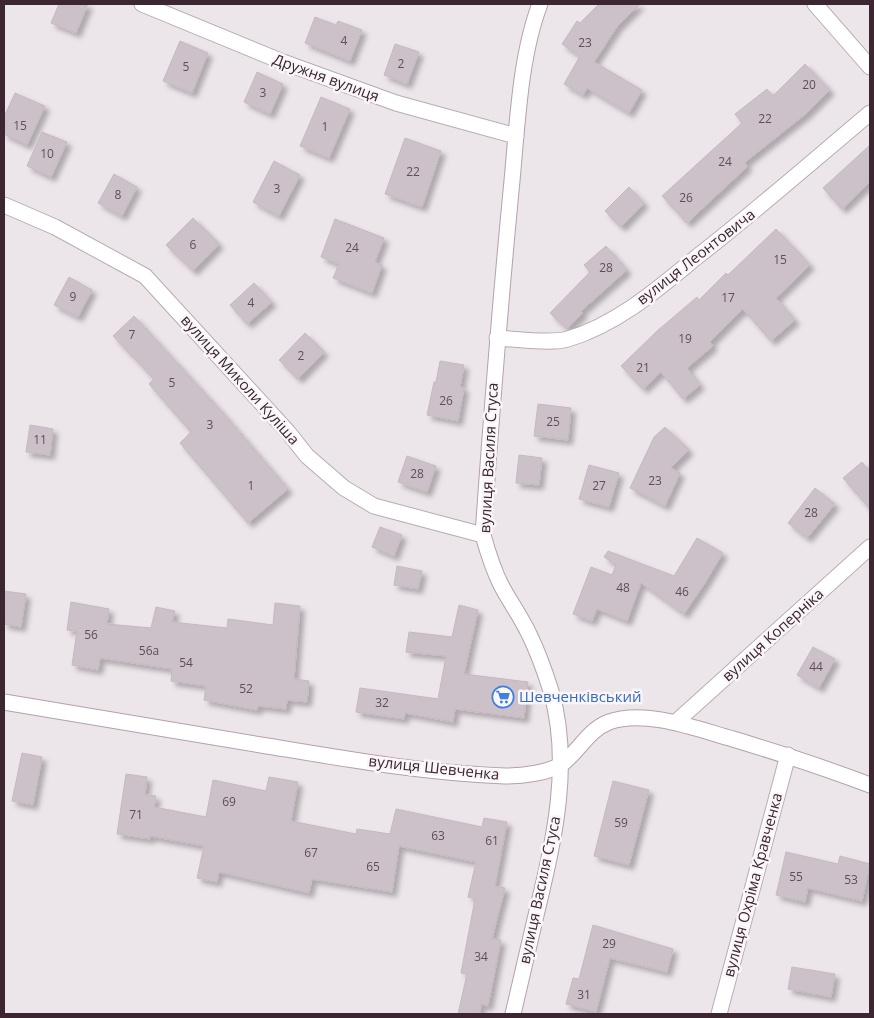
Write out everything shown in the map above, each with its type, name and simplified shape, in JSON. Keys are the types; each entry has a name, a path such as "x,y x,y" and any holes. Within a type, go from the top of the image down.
{"street":[{"name":"Дружня вулиця","path":"142,4 283,62 396,103 516,136"},
{"name":"вулиця Василя Стуса","path":"513,1014 551,853 557,820 561,765 557,720 551,692 529,634 489,560 483,535 497,338 516,136 528,48 540,4"},
{"path":"815,4 870,67"},
{"name":"вулиця Леонтовича","path":"497,338 535,341 567,340 611,322 654,292 746,219 870,113"},
{"name":"вулиця Миколи Куліша","path":"4,205 55,227 145,276 288,432 307,456 344,488 374,506 483,535"},
{"name":"вулиця Коперніка","path":"676,722 870,546"},
{"name":"вулиця Шевченка","path":"4,702 354,760 470,774 515,776 538,773 561,765 594,731 609,722 629,718 656,719 676,722 788,755 870,785"},
{"name":"вулиця Охріма Кравченка","path":"719,1014 788,755"}],"building":[{"path":"59,4 88,4 76,33 51,23"},
{"path":"599,4 640,4 617,27 594,62 642,90 629,113 587,88 583,95 564,84 580,56 562,44 577,21 580,23"},
{"path":"315,17 336,25 338,21 362,30 350,61 305,43"},
{"path":"180,41 208,53 192,93 163,81"},
{"path":"395,44 419,52 407,84 384,75"},
{"path":"805,64 830,90 807,113 744,163 748,166 687,223 662,196 742,123 735,114 767,89 773,96"},
{"path":"257,72 283,84 270,114 244,102"},
{"path":"15,93 45,106 27,145 4,134 4,117"},
{"path":"321,97 350,109 329,158 300,146"},
{"path":"42,132 67,142 51,177 27,166"},
{"path":"405,138 441,151 422,207 385,194"},
{"path":"870,145 870,182 842,209 823,188"},
{"path":"274,161 300,175 279,216 253,202"},
{"path":"114,174 137,187 122,216 98,203"},
{"path":"629,187 644,203 621,227 605,211"},
{"path":"193,218 219,244 193,271 166,245"},
{"path":"335,219 384,238 375,262 382,265 372,293 333,278 339,264 321,257"},
{"path":"776,229 810,265 776,298 795,320 771,341 743,309 710,342 713,346 687,368 700,385 683,399 661,372 643,389 621,366 657,331 697,297 699,300 726,273 728,275"},
{"path":"606,246 627,270 581,311 583,313 567,329 550,313 590,272 584,265"},
{"path":"69,277 92,290 78,317 54,305"},
{"path":"254,283 272,302 247,324 230,305"},
{"path":"134,316 222,412 288,489 248,523 180,443 191,432 149,384 154,379 113,336"},
{"path":"305,333 324,352 298,379 279,360"},
{"path":"440,361 464,365 460,387 464,388 458,421 427,415"},
{"path":"538,404 571,408 568,440 534,436"},
{"path":"30,425 53,429 50,455 26,452"},
{"path":"665,427 689,450 671,468 680,473 665,506 630,488 654,437"},
{"path":"519,455 542,458 539,485 516,483"},
{"path":"407,456 436,466 427,492 398,482"},
{"path":"862,462 870,472 870,509 843,478"},
{"path":"589,465 619,473 609,507 579,499"},
{"path":"815,488 835,504 807,538 788,523"},
{"path":"380,527 402,535 394,556 372,547"},
{"path":"697,538 723,553 684,614 641,583 627,621 597,609 592,621 573,614 591,567 612,575 616,565 604,557 608,551 674,576"},
{"path":"397,566 422,571 418,589 394,585"},
{"path":"4,591 26,594 21,627 4,624"},
{"path":"71,602 109,609 107,624 151,628 156,607 175,611 172,622 227,628 228,619 273,625 275,603 300,606 294,679 309,681 307,702 287,700 286,709 258,706 257,710 204,700 206,686 171,681 172,669 100,658 98,670 72,665 77,631 67,630"},
{"path":"459,605 478,610 464,674 528,682 524,718 455,709 453,722 405,713 404,719 356,712 360,688 438,699 446,656 406,652 409,632 452,637"},
{"path":"813,647 835,659 819,688 797,675"},
{"path":"22,753 42,757 33,805 12,801"},
{"path":"126,774 147,777 145,795 156,796 154,807 206,817 213,780 266,791 269,777 298,782 291,821 356,834 357,829 390,834 396,809 482,827 484,818 507,822 495,886 505,888 492,939 501,940 488,1006 481,1004 480,1014 458,1014 467,974 461,973 475,899 468,897 476,862 399,846 392,892 312,879 309,893 219,872 217,882 197,878 204,846 150,836 150,839 117,834"},
{"path":"613,781 649,790 629,865 594,856"},
{"path":"786,852 838,864 840,856 870,864 862,901 808,888 805,902 776,895"},
{"path":"593,925 673,949 667,972 610,958 596,1012 566,1004 573,978 579,979"},
{"path":"792,967 835,974 831,997 788,989"}],"place":[{"name":"Шевченківський","path":"503,697"}]}
